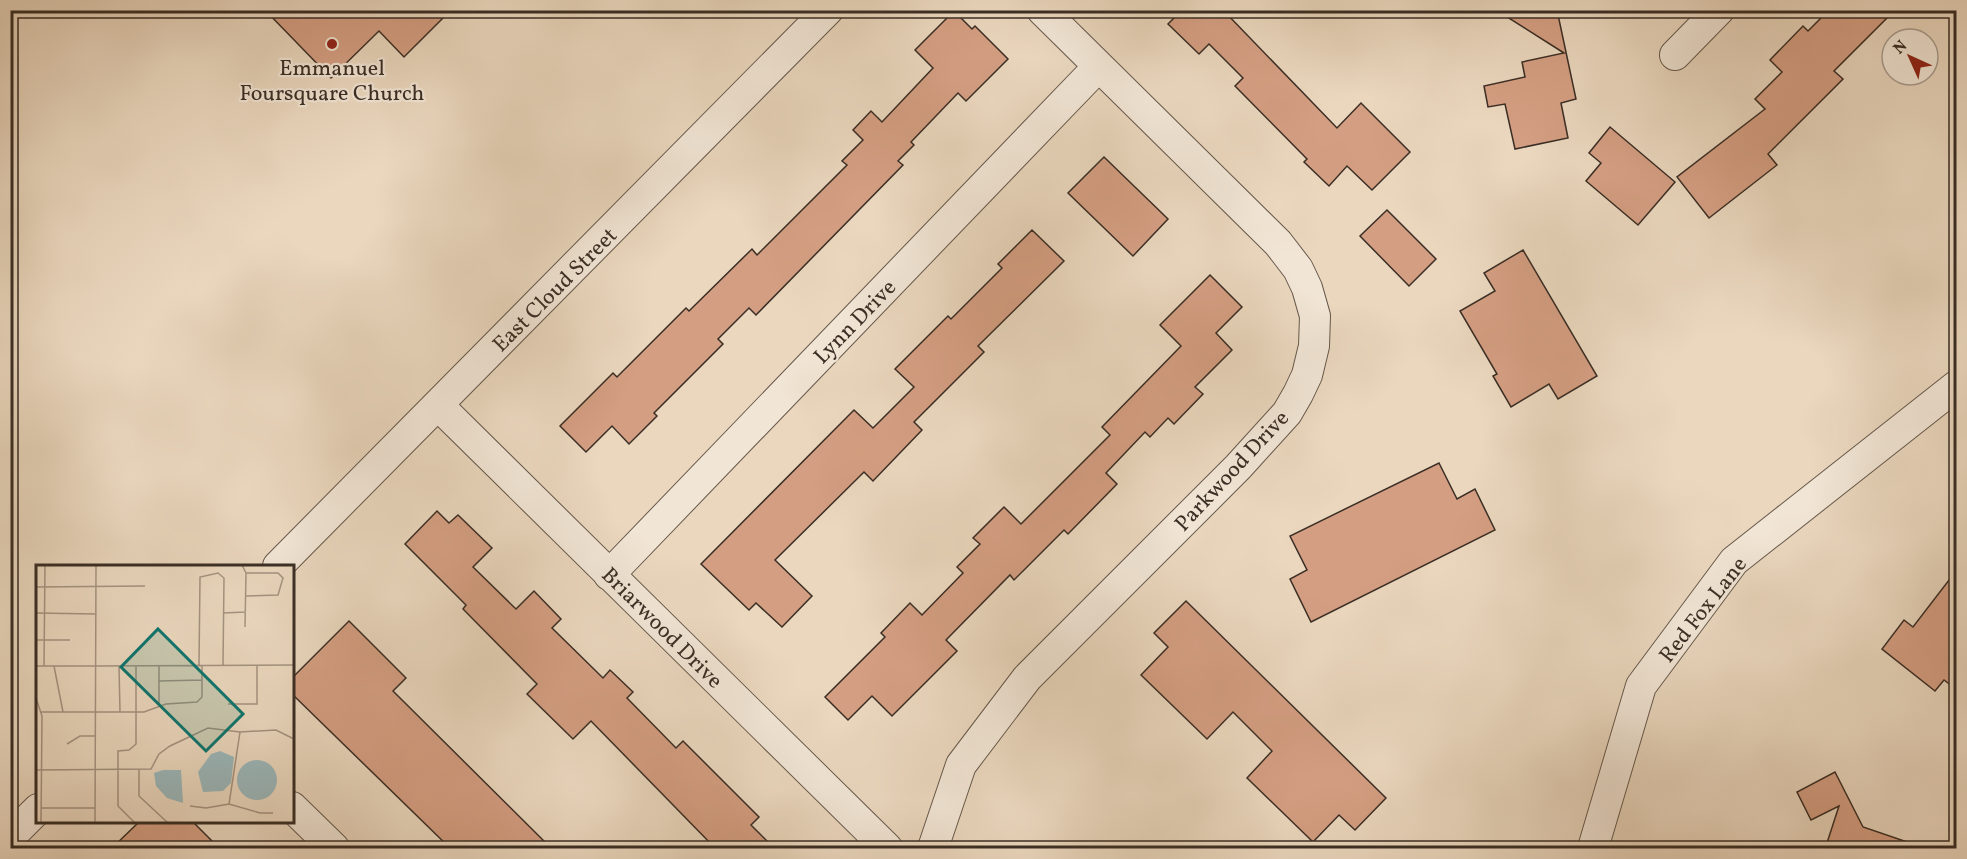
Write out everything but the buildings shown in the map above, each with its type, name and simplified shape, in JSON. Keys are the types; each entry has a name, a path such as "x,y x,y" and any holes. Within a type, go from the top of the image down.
{"street":[{"name":"East Cloud Street","path":"280,565 828,10"},
{"name":"Parkwood Drive","path":"933,849 961,765 1020,687 1238,467 1287,412 1307,375 1314,346 1315,316 1307,288 1298,269 1278,243 1042,10"},
{"path":"1675,56 1719,10"},
{"name":"Lynn Drive","path":"609,575 1098,67"},
{"name":"Red Fox Lane","path":"1593,849 1641,686 1734,561 1956,386"},
{"name":"Briarwood Drive","path":"439,406 887,849"},
{"path":"294,809 334,849"},
{"path":"10,837 36,811"}],"place":[{"name":"Emmanuel Foursquare Church","path":"332,44"}]}
